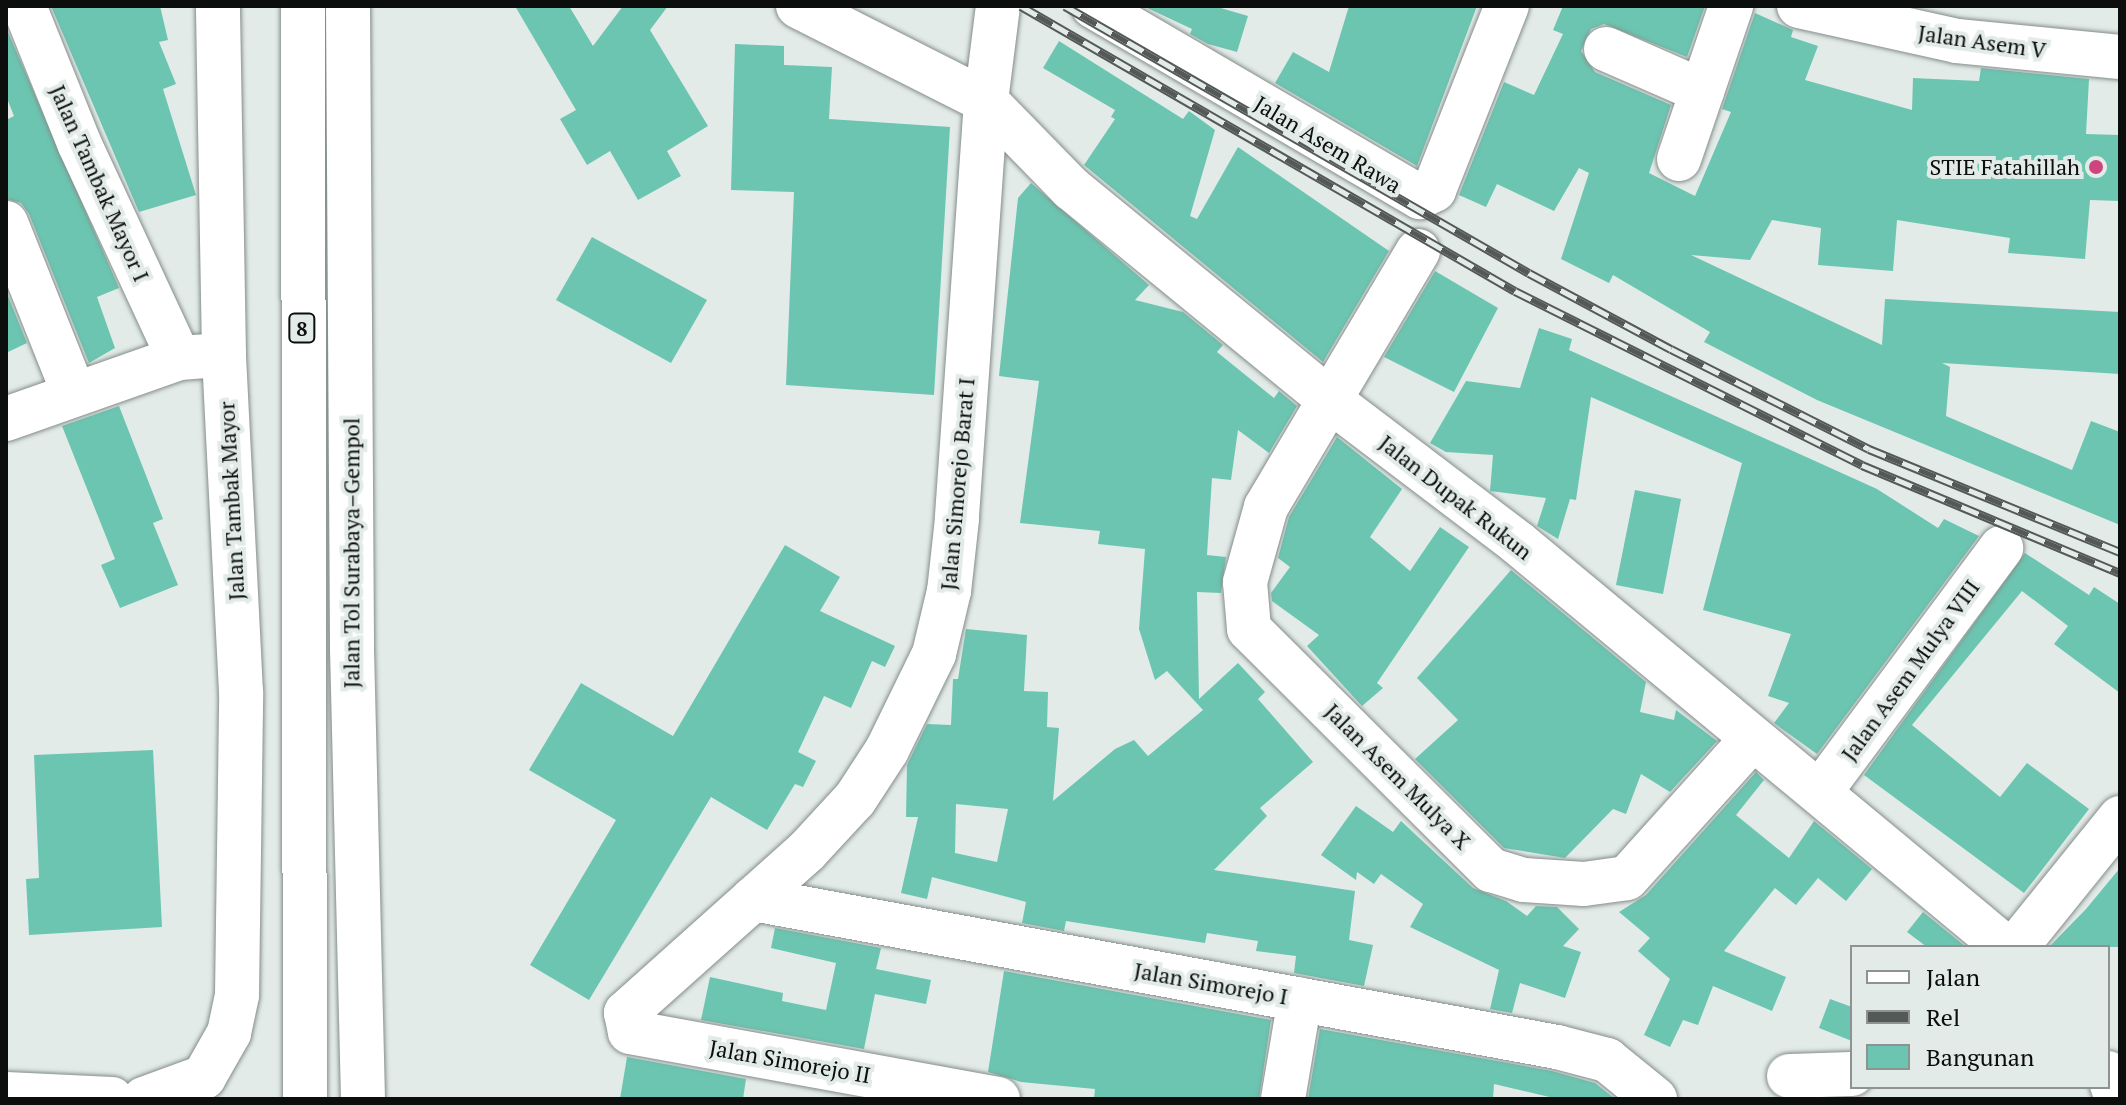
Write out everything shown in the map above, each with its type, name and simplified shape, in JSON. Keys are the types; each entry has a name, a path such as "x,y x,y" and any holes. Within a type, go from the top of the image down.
{"main road":[{"name":"Jalan Tambak Mayor I","path":"24,6 79,143 179,358"},
{"name":"Jalan Tambak Mayor","path":"144,1099 204,1077 229,1033 237,995 241,692 224,354 218,6"},
{"name":"8","path":"303,6 301,650 305,1099"},
{"name":"Jalan Tol Surabaya–Gempol","path":"348,6 352,649 363,1099"},
{"name":"Jalan Dupak Rukun","path":"798,6 986,101 1072,189 1331,401 1518,543 1820,792 1993,942"},
{"path":"986,101 998,6"},
{"name":"Jalan Asem Rawa","path":"1093,6 1420,197 1434,190 1507,6"},
{"path":"1679,159 1731,6"},
{"name":"Jalan Asem V","path":"1799,6 1957,41 2120,57"},
{"path":"1606,49 1702,91"},
{"name":"Jalan Simorejo Barat I","path":"630,1032 626,1013 630,1005 753,899 855,799 887,750 934,654 949,591 957,519 986,101"},
{"path":"6,223 74,394"},
{"name":"Jalan Asem Mulya X","path":"1418,251 1266,507 1253,539 1245,582 1249,629 1491,870 1554,884 1627,878 1752,739"},
{"path":"6,419 179,358 224,354"},
{"name":"Jalan Asem Mulya VIII","path":"1820,792 2001,548"},
{"path":"1993,942 2120,818"},
{"name":"Jalan Simorejo I","path":"753,899 1300,999 1607,1060 1655,1099"},
{"path":"1283,1099 1300,999"},
{"name":"Jalan Simorejo II","path":"630,1032 998,1099"},
{"path":"1789,1076 1850,1074"},
{"path":"2110,1079 2117,1099"},
{"path":"6,1094 112,1099"}],"building":[{"path":"51,6 160,6 168,40 159,42 176,84 163,89 196,195 139,212"},
{"path":"515,6 569,6 593,46 623,6 668,6 650,30 708,126 667,151 681,176 638,200 610,151 587,165 560,119 576,110"},
{"path":"1143,6 1214,6 1248,16 1237,52 1208,44 1190,34 1192,29"},
{"path":"1349,6 1477,6 1417,166 1275,83 1293,52 1329,72"},
{"path":"1563,6 1705,6 1687,57 1604,24 1591,29 1581,51 1595,72 1671,105 1649,173 1695,196 1731,112 1722,109 1755,13 1793,30 1791,37 1818,46 1805,80 1912,110 1913,78 1979,81 1981,68 2089,79 2086,134 2120,135 2120,201 2090,200 2085,259 2008,253 2010,238 1897,220 1893,271 1818,265 1821,228 1772,220 1750,260 1691,255 1882,345 1885,299 2120,312 2120,374 1942,363 1950,367 1946,416 2072,470 2091,421 2120,432 2120,525 1817,400 1704,342 1710,332 1613,275 1609,283 1561,259 1589,173 1579,168 1554,211 1497,184 1486,207 1459,195 1504,82 1534,95 1563,34 1553,30"},
{"path":"7,30 119,288 97,297 115,348 89,363 29,214 21,203 6,199 6,120 14,116 6,96"},
{"path":"1059,41 1183,119 1189,111 1215,130 1190,216 1197,219 1238,147 1389,251 1323,362 1084,165 1115,119 1111,117 1115,110 1043,68"},
{"path":"735,44 784,46 784,65 832,67 829,119 950,127 934,395 786,385 794,192 731,190"},
{"path":"1031,183 1149,285 1135,300 1183,312 1223,345 1217,352 1274,398 1279,391 1297,406 1269,453 1238,430 1231,480 1212,478 1207,555 1226,557 1221,593 1197,592 1199,699 1238,663 1265,692 1258,699 1313,762 1260,808 1267,816 1214,870 1355,891 1349,940 1373,945 1364,986 1294,973 1296,956 1256,951 1258,941 1207,933 1205,943 1066,921 1064,931 1022,923 1026,902 932,877 927,899 901,893 918,817 906,817 907,765 927,724 951,725 953,679 958,679 966,629 1027,635 1024,691 1048,692 1047,727 1059,728 1053,801 1115,749 1134,740 1148,756 1203,710 1167,671 1155,680 1139,629 1145,549 1098,544 1100,531 1020,523 1039,381 999,376 1018,198","holes":["956,804 1008,809 997,862 955,853"]},
{"path":"592,237 707,300 671,363 556,300"},
{"path":"1435,271 1498,308 1454,392 1384,357"},
{"path":"6,291 27,343 6,353"},
{"path":"1539,328 1572,339 1569,350 1877,489 1938,528 1944,519 1979,536 1817,754 1774,723 1789,703 1768,696 1791,634 1703,610 1742,463 1591,397 1576,500 1570,499 1558,539 1537,526 1546,498 1490,491 1493,455 1446,452 1430,443 1466,381 1520,388"},
{"path":"119,406 163,519 153,523 178,585 120,608 101,565 115,559 62,426"},
{"path":"1337,437 1402,489 1370,537 1410,571 1440,527 1469,547 1377,683 1383,688 1362,706 1307,646 1319,635 1272,601 1271,593 1290,567 1278,558 1289,517"},
{"path":"1635,490 1681,499 1663,594 1616,585"},
{"path":"785,545 840,577 820,611 895,646 885,667 872,661 851,708 824,696 798,752 816,761 803,787 795,784 767,830 711,797 589,1000 530,965 616,820 529,770 581,683 673,736"},
{"path":"2025,553 2089,595 2094,587 2120,604 2120,693 2054,644 2068,626 2022,591 1912,725 2000,797 2027,763 2089,809 2024,893 1864,775"},
{"path":"1511,570 1646,682 1640,712 1674,720 1676,710 1717,741 1670,792 1641,774 1626,814 1613,809 1565,858 1504,848 1415,759 1458,720 1417,678"},
{"path":"153,750 162,927 29,935 26,879 39,878 34,755"},
{"path":"1756,772 1764,780 1736,815 1789,858 1814,821 1872,869 1846,901 1818,878 1796,905 1775,888 1724,951 1786,977 1772,1011 1713,986 1698,1025 1683,1020 1670,1047 1644,1035 1670,979 1638,951 1650,938 1619,912 1646,895"},
{"path":"1356,806 1393,832 1401,821 1473,888 1506,901 1527,916 1536,906 1557,907 1579,929 1563,946 1581,952 1565,998 1520,983 1512,1013 1490,1009 1499,970 1410,927 1423,904 1381,874 1374,884 1357,872 1356,880 1321,855"},
{"path":"2120,868 2120,947 2051,945"},
{"path":"1923,912 1964,945 1924,945 1907,932"},
{"path":"775,928 881,948 876,969 931,980 926,1004 875,994 864,1049 701,1020 710,977 783,993 782,1001 826,1010 836,963 771,948"},
{"path":"1004,971 1271,1020 1259,1099 1094,1099 1095,1089 1021,1082 988,1072"},
{"path":"1830,999 1850,1006 1850,1040 1819,1028"},
{"path":"1320,1029 1552,1071 1595,1083 1615,1099 1558,1099 1494,1084 1493,1099 1308,1099"},
{"path":"627,1057 746,1079 743,1099 620,1099"}],"railway":[{"path":"1021,6 1515,291 1862,465 2120,573"},
{"path":"1065,6 1529,273 1671,349 1869,449 2120,552"}],"place":[{"name":"STIE Fatahillah","path":"2096,167"}]}
